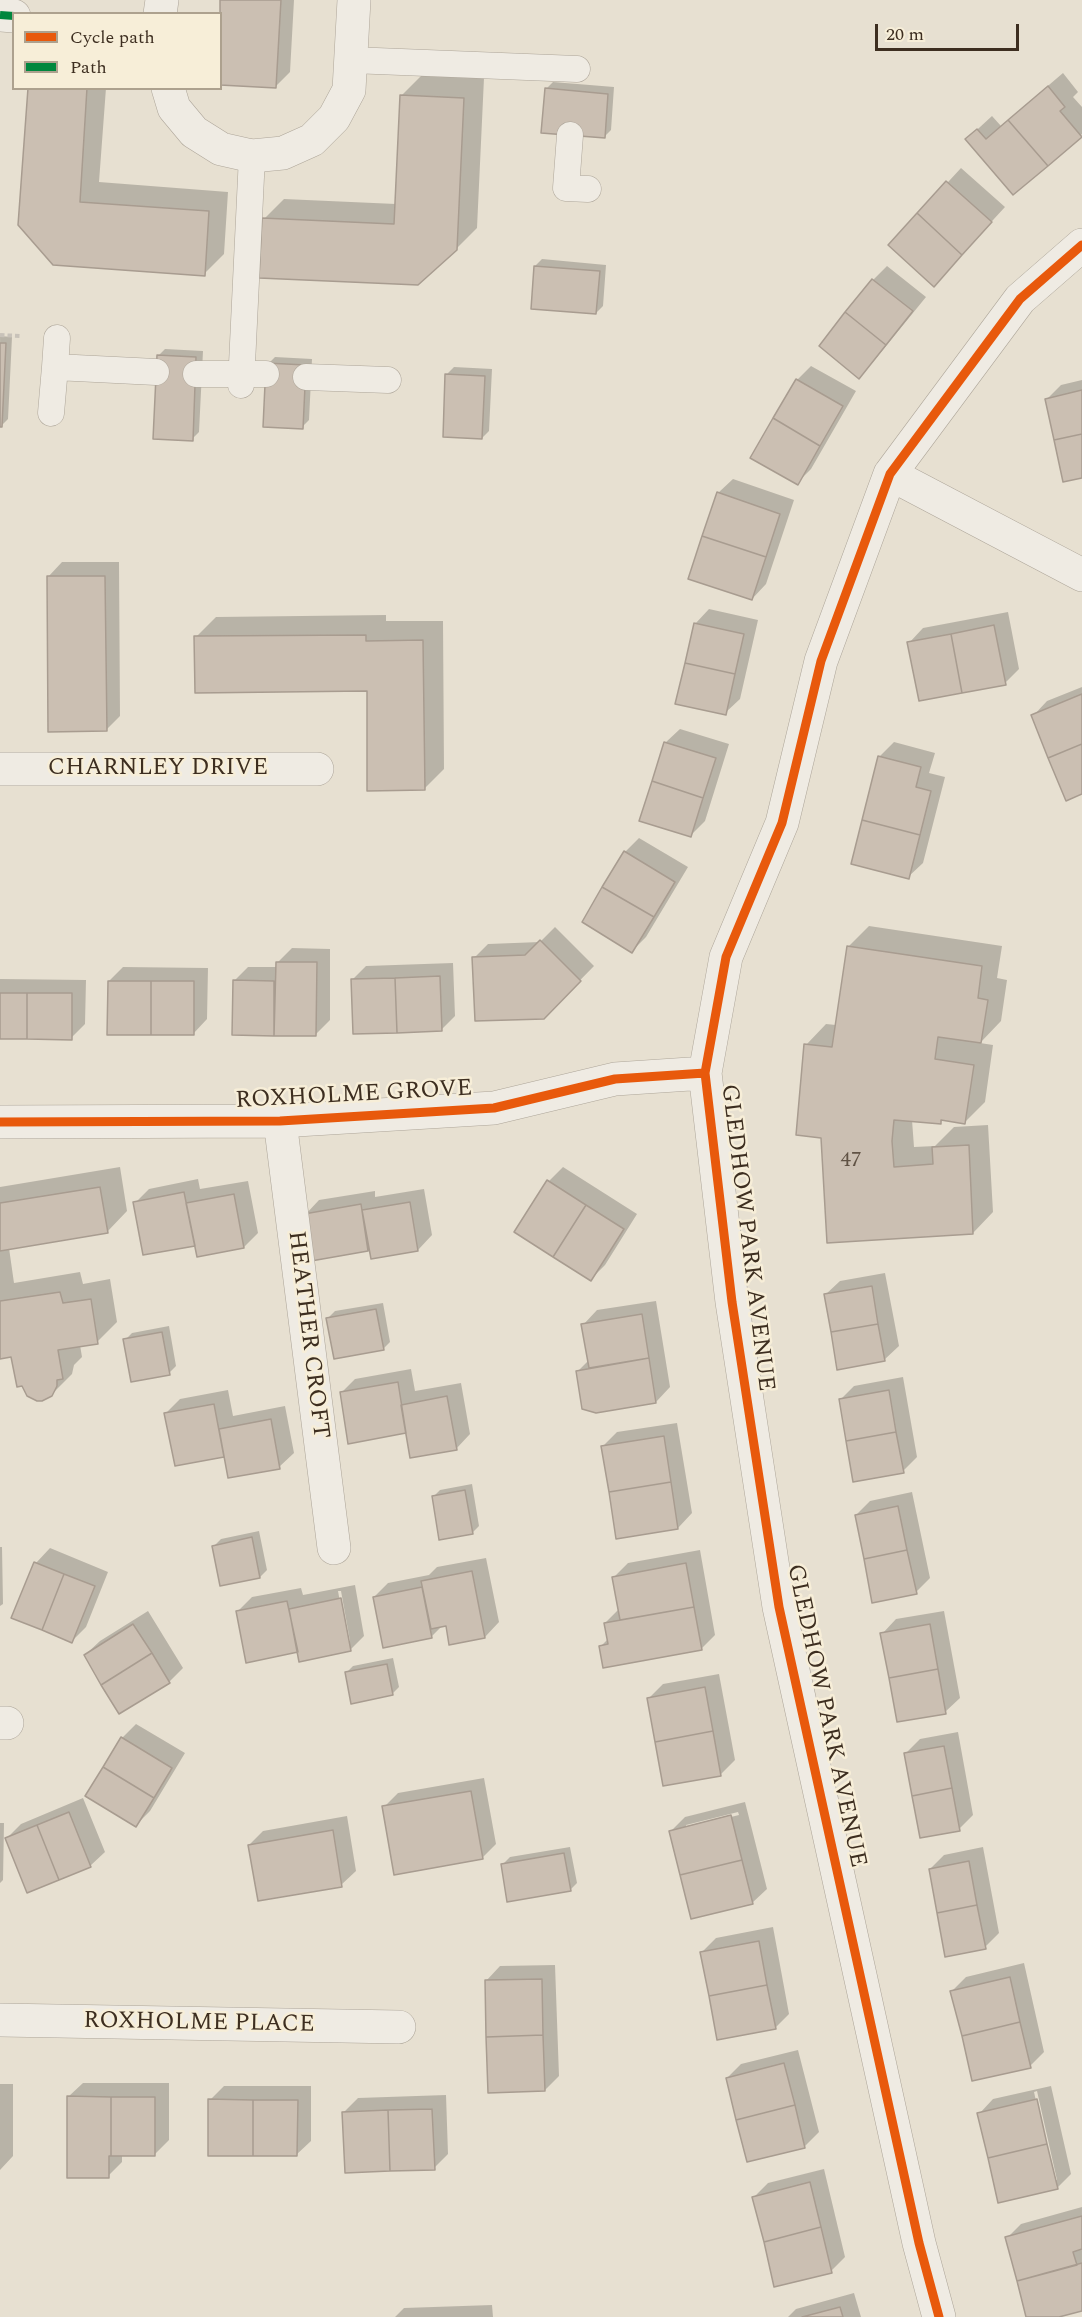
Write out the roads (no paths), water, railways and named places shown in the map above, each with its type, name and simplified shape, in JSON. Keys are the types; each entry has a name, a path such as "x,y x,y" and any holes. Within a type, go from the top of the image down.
{"street":[{"path":"169,90 174,108 194,132 221,149 252,156 283,153 312,140 334,118 349,90 354,0"},
{"name":"GLEDHOW PARK AVENUE","path":"939,2317 919,2243 779,1607 732,1302 705,1073 726,957 782,823 821,661 890,474 1020,299 1082,245"},
{"path":"890,474 1082,575"},
{"name":"CHARNLEY DRIVE","path":"0,769 317,769"},
{"name":"ROXHOLME GROVE","path":"0,1122 280,1121 494,1108 615,1079 705,1073"},
{"name":"HEATHER CROFT","path":"280,1121 334,1548"},
{"name":"ROXHOLME PLACE","path":"0,2020 399,2027"}],"lane":[{"path":"351,60 577,71"},
{"path":"570,135 566,188 588,189"},
{"path":"196,374 250,378 252,156"},
{"path":"51,413 57,338"},
{"path":"55,367 156,372"},
{"path":"306,376 388,380"}]}
